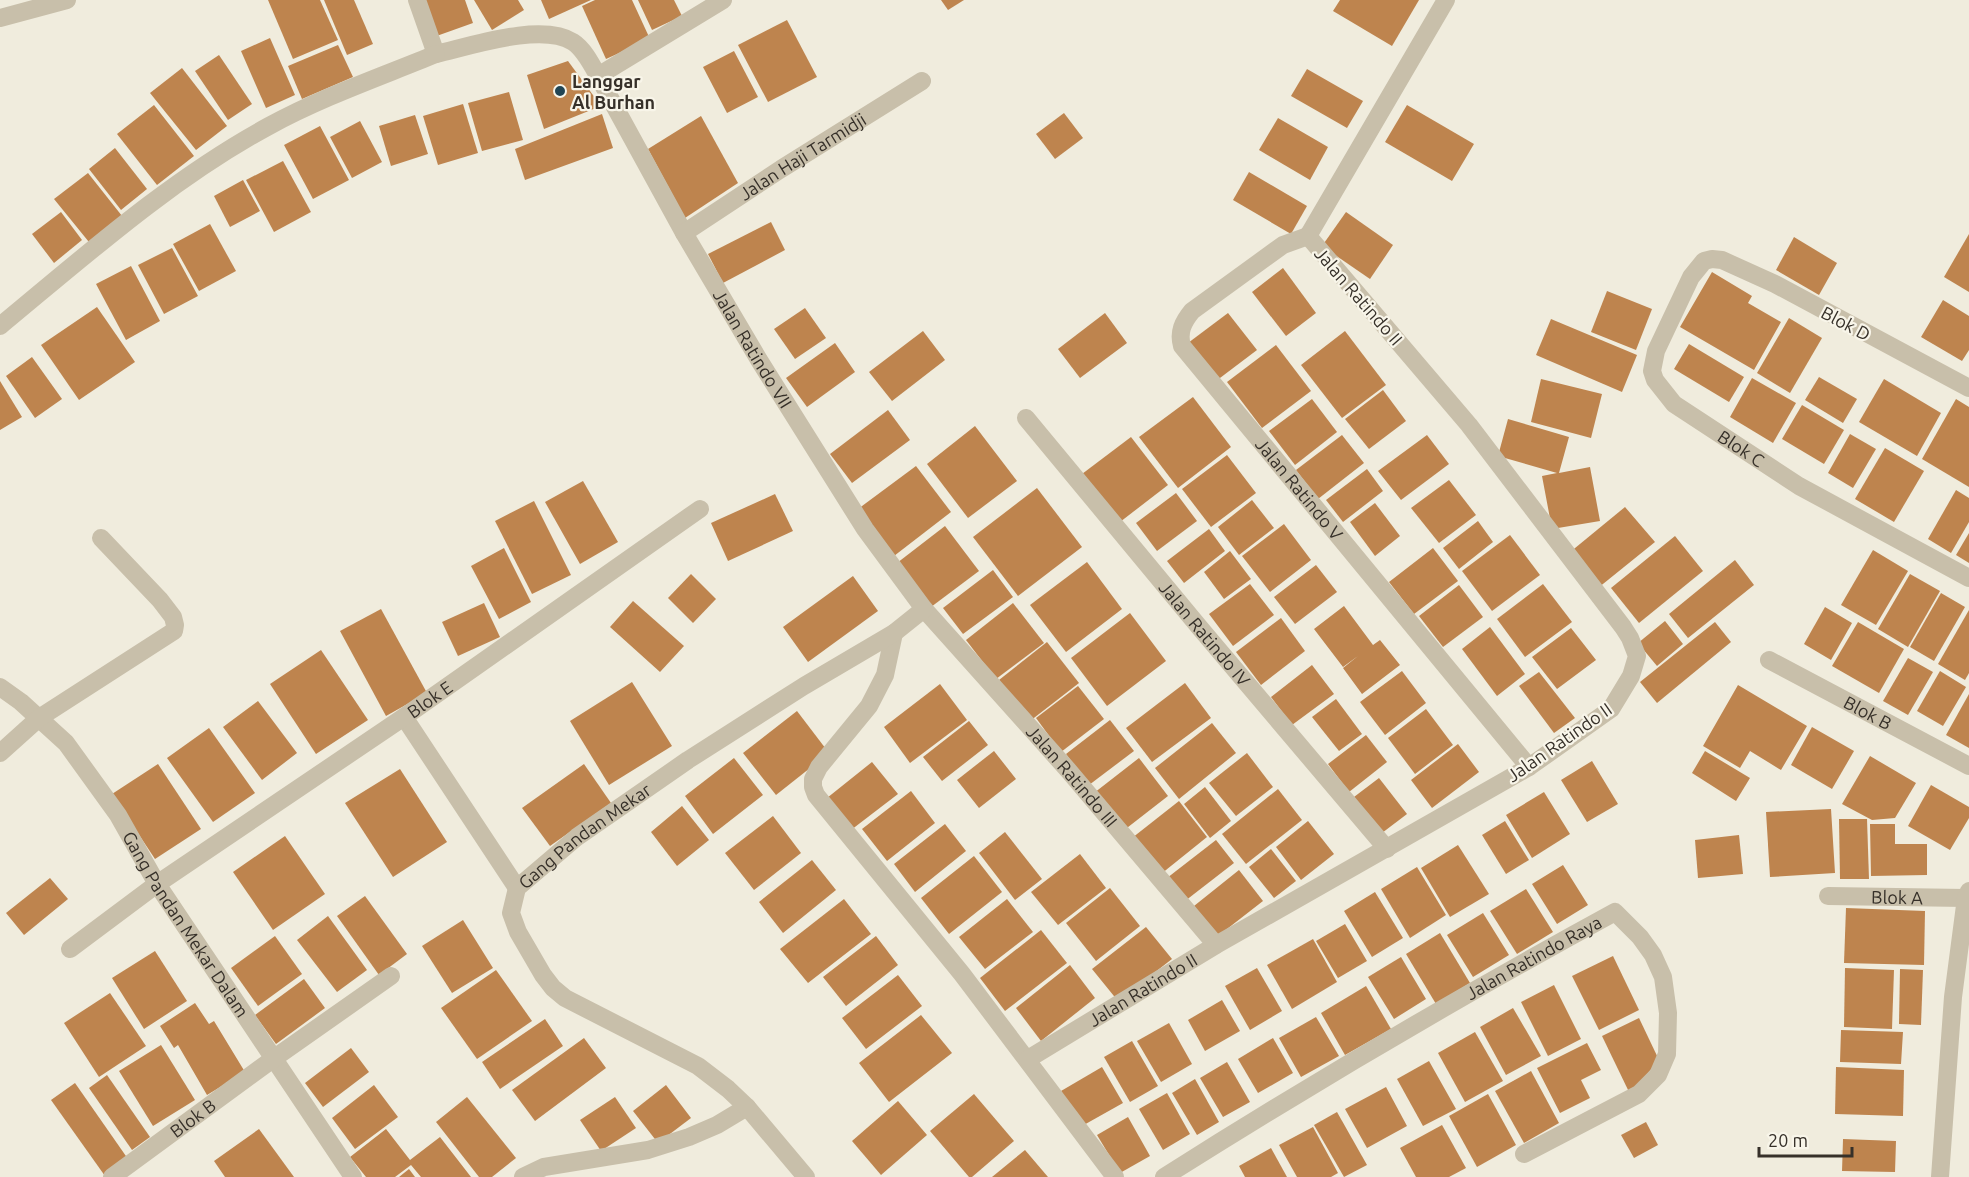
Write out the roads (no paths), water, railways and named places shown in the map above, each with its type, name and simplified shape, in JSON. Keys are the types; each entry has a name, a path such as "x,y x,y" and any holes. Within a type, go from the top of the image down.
{"street":[{"path":"0,18 68,0"},
{"path":"417,0 436,54"},
{"path":"0,326 147,205 230,148 296,112 436,54 527,34 550,34 575,43 598,76 723,0"},
{"path":"1308,236 1446,0"},
{"name":"Jalan Ratindo VII","path":"598,76 684,233 759,360 865,529 924,609"},
{"name":"Jalan Haji Tarmidji","path":"684,233 922,81"},
{"name":"Jalan Ratindo V","path":"1308,236 1283,246 1192,311 1185,319 1180,331 1182,346 1529,766"},
{"name":"Jalan Ratindo II","path":"1028,1059 1216,945 1529,766 1611,709 1632,676 1637,656 1630,638 1469,425 1308,236"},
{"name":"Blok D","path":"1722,260 1774,284 1969,388"},
{"name":"Blok C","path":"1722,260 1704,261 1691,277 1656,351 1652,371 1655,380 1667,397 1674,404 1799,486 1969,578"},
{"name":"Jalan Ratindo IV","path":"1026,418 1387,849"},
{"name":"Blok E","path":"70,949 157,885 404,717 700,508"},
{"path":"0,753 39,718 174,631 173,617 160,600 100,538"},
{"name":"Gang Pandan Mekar","path":"806,1177 747,1107 698,1066 565,998 553,988 518,932 511,913 517,888 577,837 688,760 804,686 894,633 924,609"},
{"name":"Jalan Ratindo III","path":"924,609 1068,770 1216,945"},
{"path":"894,633 885,675 869,706 819,767 813,779 816,795 962,974 1116,1177"},
{"name":"Blok B","path":"1769,660 1969,766"},
{"name":"Gang Pandan Mekar Dalam","path":"0,687 21,702 66,743 118,815 157,885 353,1177"},
{"path":"404,717 517,888"},
{"path":"1940,1177 1953,997 1967,895"},
{"name":"Blok A","path":"1828,896 1967,895"},
{"name":"Jalan Ratindo Raya","path":"1164,1177 1374,1048 1615,912 1640,937 1663,977 1668,1013 1667,1054 1658,1075 1639,1094 1524,1154"},
{"name":"Blok B","path":"112,1177 391,976"},
{"path":"523,1177 544,1167 648,1150 717,1125 747,1107"}],"place":[{"name":"Langgar Al Burhan","path":"560,91"}]}
